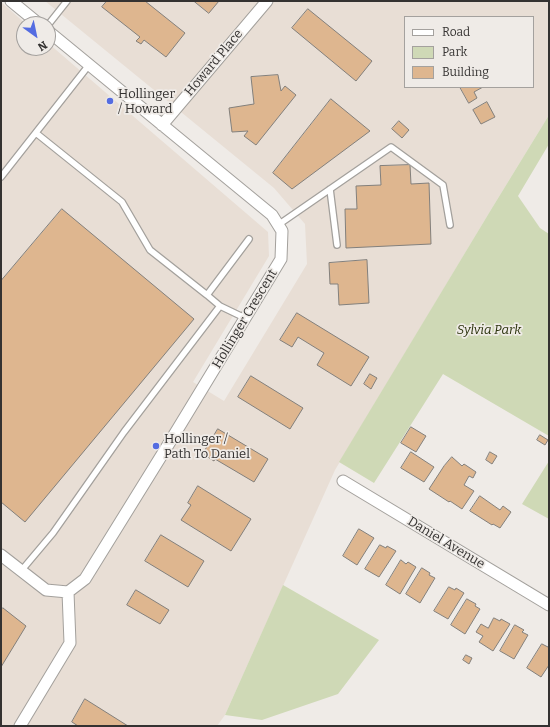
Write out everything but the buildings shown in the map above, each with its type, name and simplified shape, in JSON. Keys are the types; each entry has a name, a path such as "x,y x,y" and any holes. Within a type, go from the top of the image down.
{"street":[{"path":"11,1 29,16"},
{"name":"Howard Place","path":"162,125 266,1"},
{"name":"Hollinger Crescent","path":"56,38 272,215 282,230 281,259 85,579 68,592"},
{"name":"Daniel Avenue","path":"343,481 549,605"},
{"path":"1,555 46,590 68,592 70,643 20,726"}],"lane":[{"path":"55,16 67,1"},
{"path":"1,177 89,65"},
{"path":"36,133 122,202 150,250 220,306 245,318"},
{"path":"278,225 391,147 443,184 450,225"},
{"path":"330,189 337,245"},
{"path":"207,295 249,239"},
{"path":"21,571 53,533 124,432 220,306"}],"shaded area":[{"path":"45,1 549,1 549,115 335,470 225,715 217,726 1,726 1,2 17,16 16,56 56,56 56,50 268,232 269,256 193,382 224,401 307,264 305,224 274,188"}],"green space":[{"name":"Sylvia Park","path":"549,115 549,144 518,196 540,228 549,234 549,436 443,374 374,483 339,462"},
{"path":"549,461 549,519 522,504"},
{"path":"283,585 379,640 338,694 262,720 225,715"}],"place":[{"name":"Hollinger / Howard","path":"110,101"},
{"name":"Hollinger / Path To Daniel","path":"156,446"}]}
